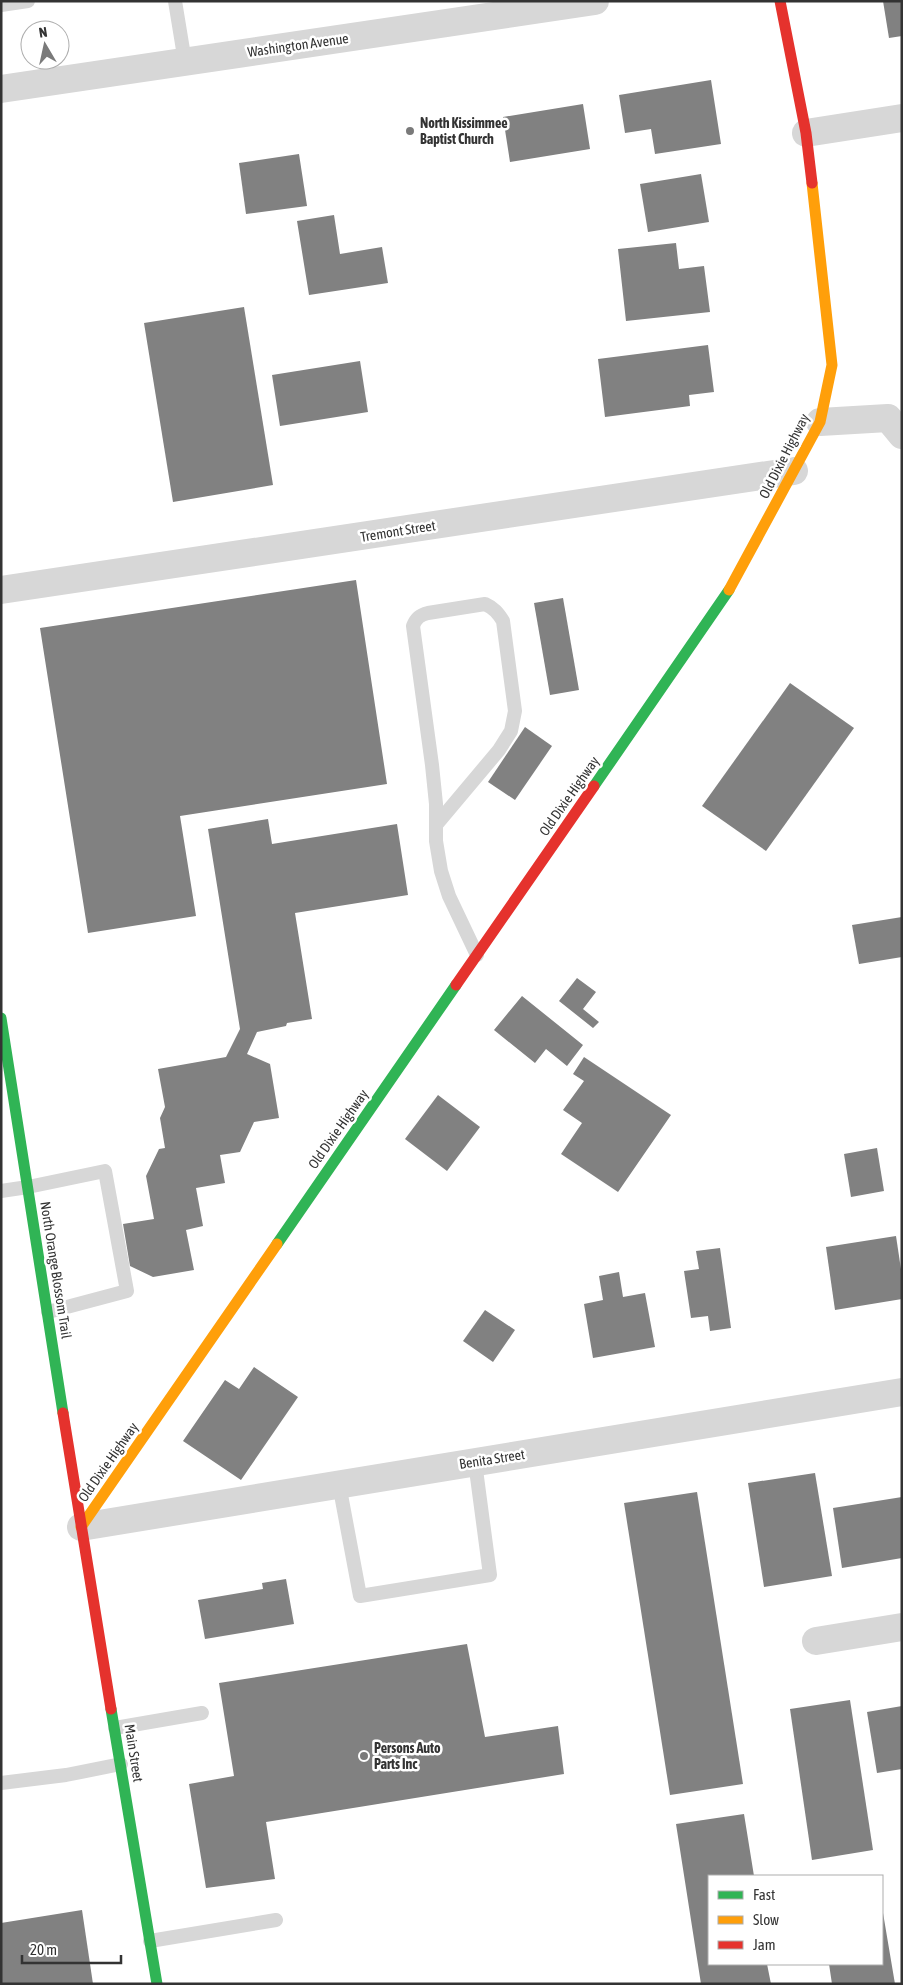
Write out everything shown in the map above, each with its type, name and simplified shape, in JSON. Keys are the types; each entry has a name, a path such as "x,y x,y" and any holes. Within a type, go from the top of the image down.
{"street":[{"name":"Washington Avenue","path":"1,89 596,1"},
{"name":"Old Dixie Highway","path":"81,1527 723,600 820,422 832,365 806,133 780,1"},
{"path":"806,133 902,118"},
{"path":"820,422 888,418 902,435"},
{"name":"Tremont Street","path":"1,590 794,471"},
{"name":"North Orange Blossom Trail","path":"1,1018 81,1527"},
{"name":"Benita Street","path":"81,1527 902,1392"},
{"name":"Main Street","path":"81,1527 157,1984"},
{"path":"816,1641 902,1627"}],"lane":[{"path":"1,6 28,1"},
{"path":"175,1 185,62"},
{"path":"436,825 499,750 511,731 514,721 515,711 503,621 498,613 485,604 421,615 415,620 413,626 433,775 436,841 441,871 449,896 477,955"},
{"path":"1,1191 105,1171 127,1291 48,1312"},
{"path":"339,1484 360,1596 490,1575 475,1462"},
{"path":"115,1728 202,1713"},
{"path":"1,1783 66,1776 121,1764"},
{"path":"150,1941 276,1920"}],"building":[{"path":"883,1 902,1 902,36 889,38"},
{"path":"711,80 721,144 655,154 651,129 625,133 619,95"},
{"path":"583,104 590,149 510,162 503,117"},
{"path":"299,154 307,206 246,214 239,163"},
{"path":"701,174 709,222 648,232 640,184"},
{"path":"334,215 340,254 382,247 388,283 309,295 297,221"},
{"path":"676,243 679,269 704,266 710,312 626,321 618,249"},
{"path":"244,307 273,485 173,502 144,323"},
{"path":"708,345 714,392 689,395 690,406 605,417 598,359"},
{"path":"360,361 368,412 280,426 272,375"},
{"path":"356,580 387,784 180,816 196,916 88,933 40,628"},
{"path":"563,598 579,690 550,695 534,603"},
{"path":"790,683 854,728 766,851 702,806"},
{"path":"525,727 552,746 515,800 488,782"},
{"path":"268,819 272,844 397,824 408,895 295,913 312,1019 287,1023 286,1026 257,1032 247,1054 270,1064 279,1118 254,1122 240,1152 220,1155 225,1183 196,1188 203,1226 186,1230 194,1270 153,1277 130,1266 123,1224 154,1219 146,1176 159,1149 165,1148 160,1118 165,1107 158,1069 226,1057 240,1029 208,829"},
{"path":"902,917 902,957 859,964 852,925"},
{"path":"577,978 596,992 583,1009 599,1022 593,1028 559,1001"},
{"path":"522,996 583,1045 567,1066 546,1049 535,1063 494,1030"},
{"path":"584,1057 671,1115 618,1192 561,1154 582,1123 563,1110 584,1081 573,1074"},
{"path":"438,1095 480,1127 447,1171 405,1139"},
{"path":"877,1148 884,1191 851,1197 844,1154"},
{"path":"896,1236 902,1276 902,1299 835,1310 826,1247"},
{"path":"720,1248 731,1328 710,1331 708,1316 691,1318 684,1271 699,1269 696,1251"},
{"path":"619,1272 623,1297 645,1293 655,1347 593,1358 584,1304 603,1300 599,1276"},
{"path":"485,1310 515,1330 493,1362 463,1341"},
{"path":"254,1367 298,1397 241,1480 183,1441 225,1380 239,1389"},
{"path":"815,1473 832,1576 764,1587 748,1483"},
{"path":"697,1492 743,1784 670,1795 624,1503"},
{"path":"902,1497 902,1558 842,1568 833,1508"},
{"path":"286,1579 294,1624 205,1639 198,1600 263,1589 262,1583"},
{"path":"467,1644 485,1737 558,1726 564,1774 266,1822 275,1879 206,1888 189,1784 234,1776 219,1683"},
{"path":"850,1700 873,1850 812,1860 790,1709"},
{"path":"902,1706 902,1769 877,1773 867,1712"},
{"path":"744,1814 754,1875 708,1875 708,1965 767,1965 771,1984 701,1984 676,1824"},
{"path":"82,1910 93,1984 1,1984 1,1923"},
{"path":"883,1913 895,1984 832,1984 829,1965 883,1965"}],"traffic: fast":[{"path":"594,786 729,590"},
{"path":"277,1244 456,985"},
{"path":"1,1018 63,1413"},
{"path":"111,1709 157,1984"}],"traffic: slow":[{"path":"729,590 820,422 832,365 812,183"},
{"path":"81,1527 277,1244"}],"traffic: jam":[{"path":"780,1 806,133 812,183"},
{"path":"456,985 594,786"},
{"path":"63,1413 111,1709"}],"place":[{"name":"North Kissimmee Baptist Church","path":"410,131"},
{"name":"Persons Auto Parts Inc","path":"364,1756"}]}
